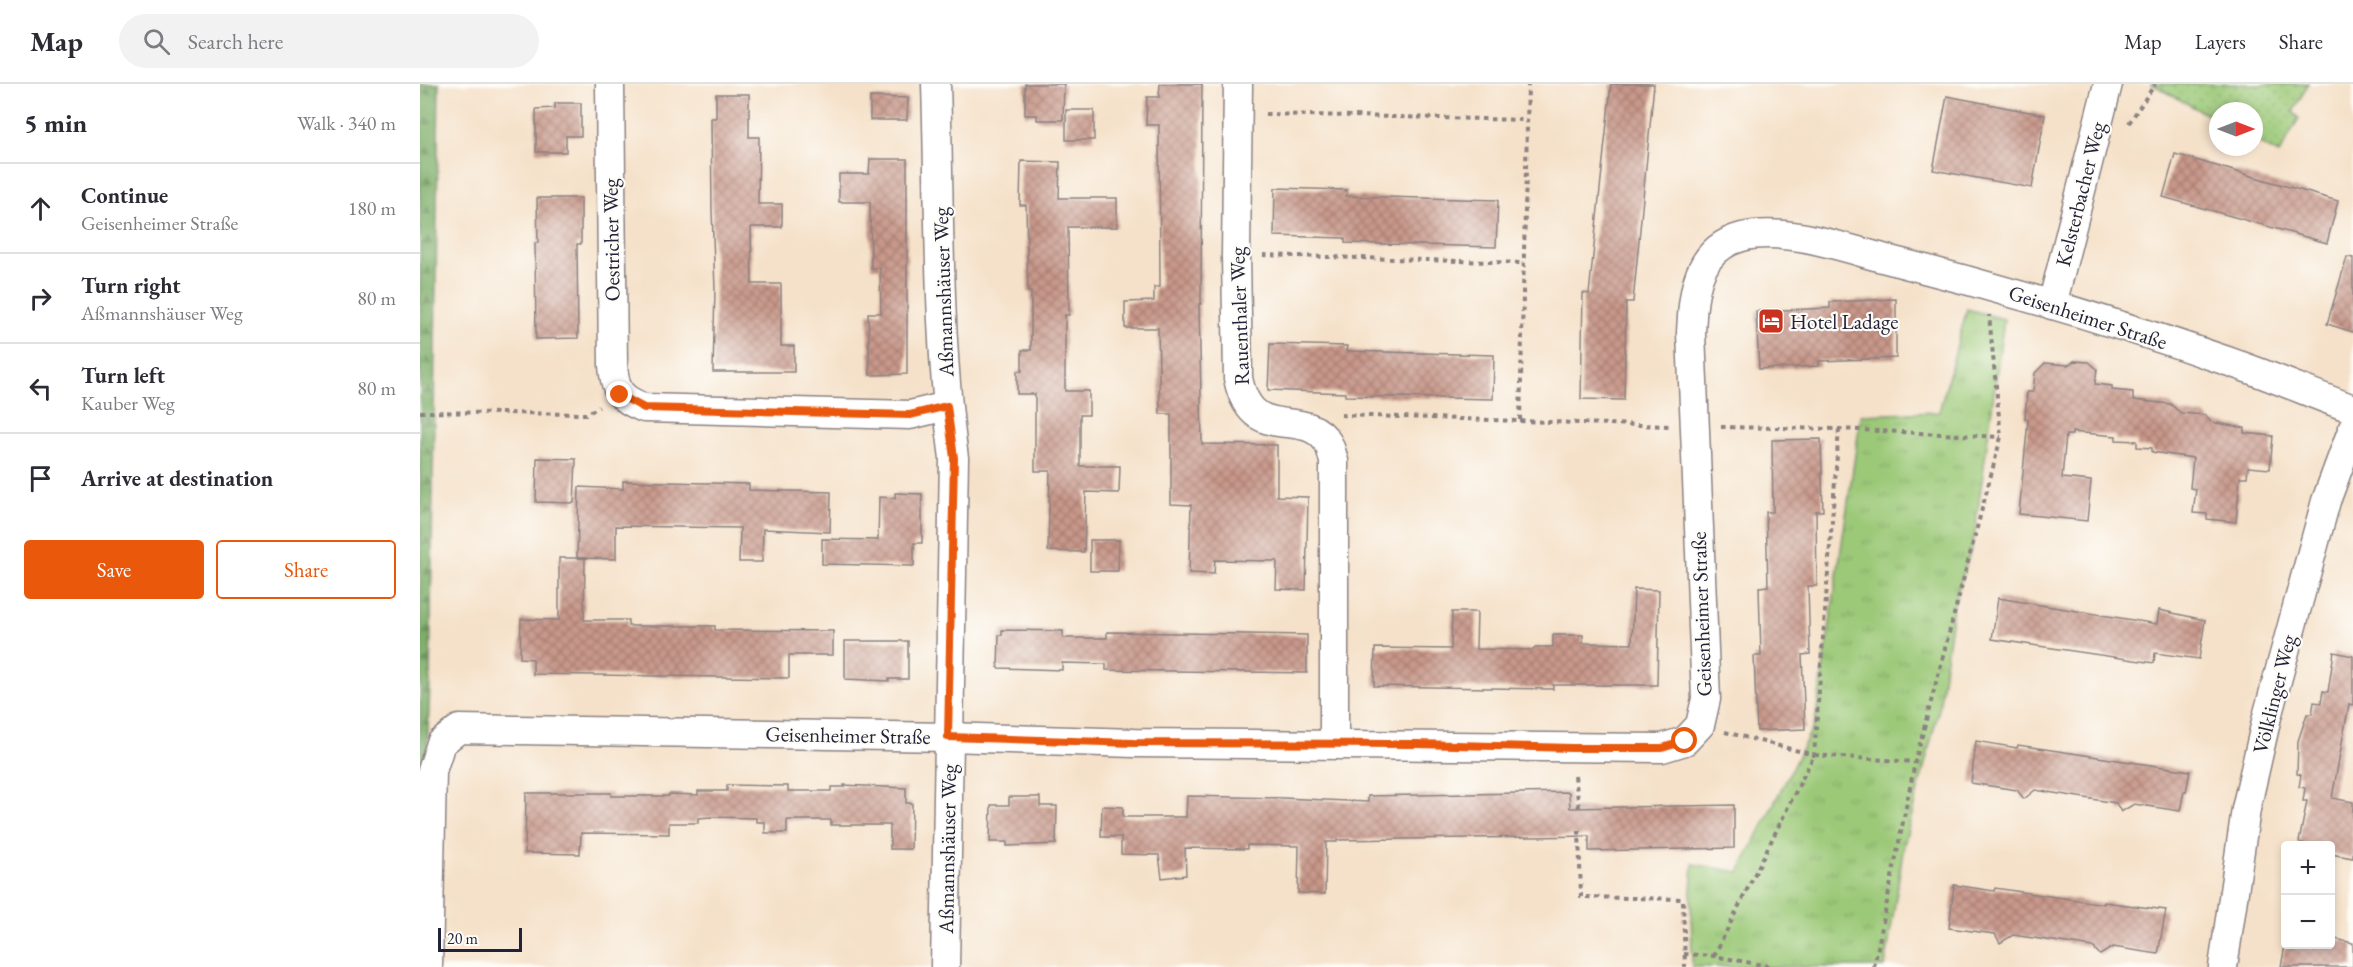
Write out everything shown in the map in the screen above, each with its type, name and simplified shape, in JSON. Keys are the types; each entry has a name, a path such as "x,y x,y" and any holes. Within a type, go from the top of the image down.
{"street":[{"name":"Oestricher Weg","path":"610,84 613,365 614,381 620,395"},
{"name":"Aßmannshäuser Weg","path":"936,84 947,406 954,458 945,967"},
{"name":"Rauenthaler Weg","path":"1238,84 1237,360 1241,395 1251,411 1265,419 1313,430"},
{"name":"Kelsterbacher Weg","path":"2052,304 2108,84"},
{"name":"Geisenheimer Straße","path":"429,967 432,771 441,743 459,729 948,737 1134,743 1662,748 1685,741 1700,725 1706,699 1691,333 1696,281 1703,267 1726,243 1741,237 1764,234 1815,241 1984,284 2231,362 2353,409"},
{"path":"620,395 644,408 910,415 947,406"},
{"name":"Völklinger Weg","path":"2223,967 2246,809 2267,717 2326,501 2353,428"},
{"path":"1313,430 1328,442 1334,461 1334,744"}],"path":[{"path":"1520,421 1528,84"},
{"path":"1237,113 1526,120"},
{"path":"1236,255 1523,263"},
{"path":"1874,967 1915,762 2001,437 1992,329 1984,284"},
{"path":"420,412 586,414 620,395"},
{"path":"1313,430 1336,415 1695,427 1839,429 2001,437"},
{"path":"1714,956 1814,755 1839,429"},
{"path":"1700,725 1814,755 1915,762"},
{"path":"1579,830 1581,897 1683,899 1685,967"},
{"path":"1684,954 1714,956 1773,967"}],"green space":[{"path":"420,84 439,84 430,684 420,936"},
{"path":"2152,84 2308,84 2293,112 2299,118 2279,154 2263,146 2263,102 2209,102 2209,116"},
{"path":"1967,309 2004,319 1974,539 1953,607 1939,709 1904,845 1885,967 1692,967 1693,864 1739,872 1815,723 1861,415 1939,412"}],"building":[{"path":"1025,84 1064,84 1063,120 1037,120 1037,115 1025,115"},
{"path":"1160,84 1202,84 1201,304 1199,304 1202,444 1277,445 1277,496 1308,497 1306,590 1276,589 1277,561 1215,560 1214,574 1189,573 1191,505 1171,504 1171,414 1160,414 1158,328 1125,328 1125,302 1154,301 1154,287 1160,287 1159,125 1146,125 1147,97 1159,97"},
{"path":"1611,84 1654,84 1633,302 1626,302 1624,400 1581,399 1583,293 1589,294"},
{"path":"716,94 749,94 749,137 759,137 758,204 782,204 782,227 751,227 752,284 781,284 781,346 794,346 794,372 713,372 715,289 711,118 716,118"},
{"path":"1947,96 2045,115 2032,188 1933,170"},
{"path":"870,97 908,98 907,120 870,120"},
{"path":"555,103 581,103 581,136 566,136 566,152 536,152 536,109 555,108"},
{"path":"1066,110 1094,110 1094,140 1066,140"},
{"path":"2175,154 2338,201 2327,243 2163,197"},
{"path":"870,159 907,159 907,374 870,375 868,313 881,313 880,268 871,268 870,202 839,202 839,174 869,174"},
{"path":"1021,161 1060,162 1059,198 1117,198 1117,227 1068,227 1069,315 1065,315 1065,391 1089,391 1089,415 1080,415 1080,466 1120,466 1119,493 1086,492 1084,552 1048,551 1050,471 1035,471 1035,394 1017,394 1017,371 1022,371 1022,350 1031,350 1031,292 1028,292 1026,205 1020,205"},
{"path":"1275,188 1347,190 1346,196 1498,200 1496,247 1345,243 1345,238 1274,236"},
{"path":"537,198 581,198 581,244 577,244 578,338 536,339"},
{"path":"2347,257 2353,258 2353,332 2327,324"},
{"path":"1896,299 1896,358 1819,361 1819,366 1759,369 1756,311 1830,308 1830,302"},
{"path":"1270,344 1347,346 1346,351 1494,355 1493,399 1345,396 1345,393 1268,390"},
{"path":"2074,361 2089,362 2097,369 2095,384 2112,386 2112,390 2133,392 2133,400 2170,404 2181,413 2205,415 2211,422 2245,428 2244,433 2273,436 2270,469 2248,467 2247,477 2240,477 2236,522 2207,519 2207,514 2193,513 2196,489 2190,488 2193,458 2152,452 2152,448 2137,447 2137,441 2116,440 2116,436 2072,432 2072,435 2066,435 2062,478 2091,481 2087,521 2019,514 2028,420 2025,418 2027,392 2033,392 2035,373 2045,363 2068,365"},
{"path":"1821,439 1823,511 1816,511 1817,586 1808,586 1810,654 1802,655 1805,729 1757,731 1754,656 1761,656 1759,587 1768,586 1766,512 1773,512 1772,440"},
{"path":"537,458 576,459 574,503 536,502"},
{"path":"623,481 749,484 749,490 831,492 830,532 763,529 762,562 739,562 740,528 616,526 616,559 577,558 579,487 623,489"},
{"path":"895,493 922,494 922,543 914,543 914,566 822,564 822,539 878,540 879,497 895,498"},
{"path":"1090,540 1119,540 1118,571 1090,571"},
{"path":"559,558 585,558 584,620 628,620 628,626 715,626 715,630 833,631 833,655 789,655 789,678 533,674 533,659 520,658 521,619 559,620"},
{"path":"1634,589 1659,590 1657,685 1553,685 1553,689 1374,686 1375,648 1451,649 1452,612 1477,612 1476,649 1534,650 1535,647 1553,647 1553,635 1583,635 1583,643 1632,644"},
{"path":"1998,598 2157,624 2159,610 2205,620 2199,659 2155,653 2154,663 1992,639"},
{"path":"1002,630 1063,631 1063,638 1107,638 1107,632 1307,635 1307,673 1106,670 1106,664 1062,663 1062,670 998,668 999,635 1002,635"},
{"path":"845,641 908,641 908,679 889,679 889,681 845,679"},
{"path":"2334,652 2353,656 2353,705 2349,704 2332,798 2353,802 2353,858 2335,855 2335,841 2299,841 2307,801 2303,801 2305,788 2299,787 2301,775 2297,774 2298,741 2307,714 2312,714 2314,702 2321,703 2323,691 2328,692"},
{"path":"1976,741 2017,748 2018,745 2190,771 2186,792 2184,791 2180,811 2134,804 2121,812 2116,803 2035,790 2024,799 2017,790 1971,783"},
{"path":"727,785 788,786 788,791 831,791 831,787 844,787 844,785 906,788 906,803 912,803 911,849 890,849 890,825 831,825 831,820 787,820 787,833 765,833 765,822 756,822 756,818 712,817 698,818 698,823 669,823 669,834 581,833 580,854 525,853 526,793 611,793 611,796 698,795 698,791 727,791"},
{"path":"1569,792 1570,808 1734,805 1734,848 1589,851 1589,836 1337,840 1337,842 1326,842 1325,894 1298,893 1299,846 1247,845 1247,849 1185,848 1186,875 1162,878 1159,855 1121,854 1121,837 1101,837 1102,806 1123,807 1123,817 1186,817 1187,796 1368,802 1368,796"},
{"path":"1009,797 1040,797 1040,806 1057,806 1056,844 1007,846 1007,842 990,842 991,805 1009,805"},
{"path":"1954,885 1994,891 1995,888 2104,904 2104,902 2166,910 2158,954 2113,947 2100,955 2093,947 2013,935 2000,943 1995,934 1949,928"},
{"path":"2335,939 2353,943 2353,967 2281,967 2284,949 2335,949"}],"place":[{"name":"Hotel Ladage","path":"1771,321"}],"route":[{"path":"620,395 644,408 910,415 947,406 954,458 948,737 1134,743 1416,744 1572,748 1662,748 1685,741"}]}
